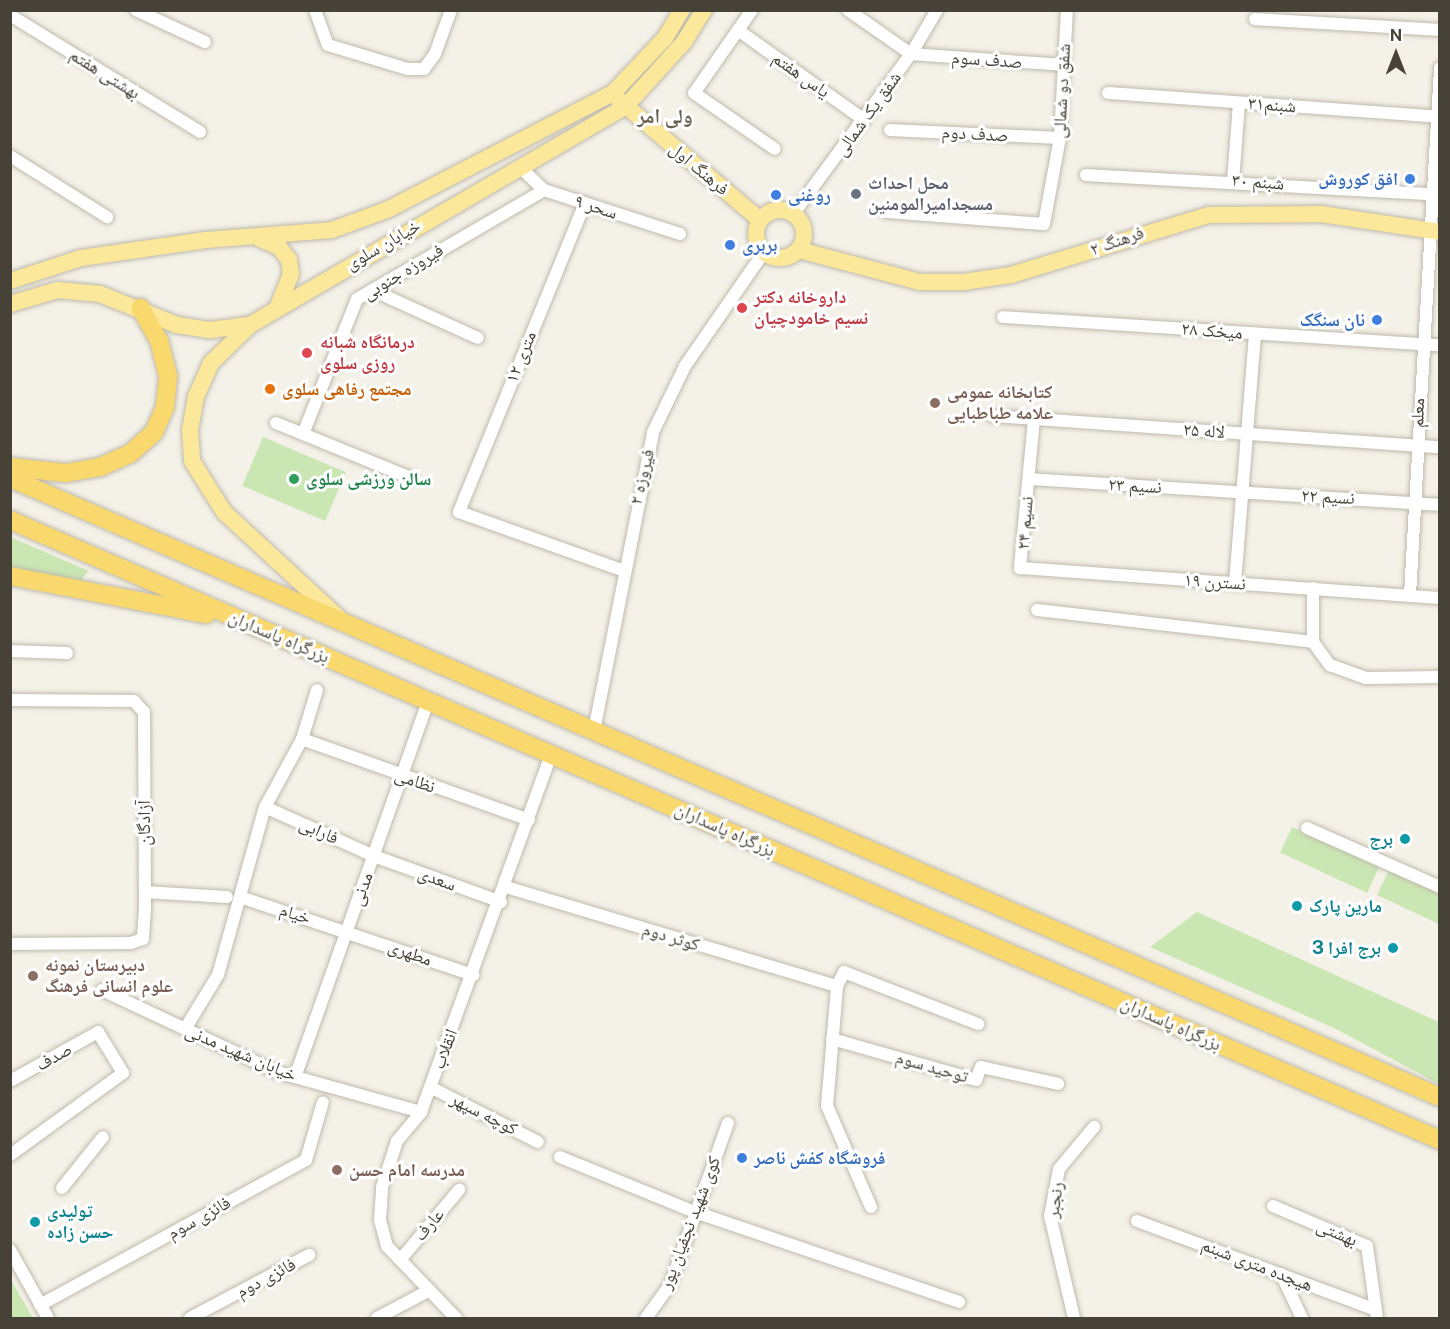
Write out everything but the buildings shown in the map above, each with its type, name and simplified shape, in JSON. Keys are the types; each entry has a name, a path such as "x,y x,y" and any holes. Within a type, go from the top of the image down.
{"highway":[{"path":"10,466 66,473 100,467 131,453 154,432 165,407 168,376 159,341 141,308"},
{"path":"10,478 1440,1097"},
{"name":"بزرگراه پاسداران","path":"10,520 1440,1140"},
{"path":"10,576 240,621"}],"main road":[{"name":"خیابان سلوی","path":"10,281 81,258 206,240 260,238 332,230 388,209 614,93 665,38 682,10"},
{"name":"خیابان سلوی","path":"10,304 58,290 100,294 141,308 177,325 210,330 250,325 520,166 625,108 684,42 704,10"},
{"name":"فرهنگ اول","path":"614,93 625,108 760,220"},
{"path":"779,209 794,213 805,235 799,250 779,259 764,252 756,234 760,220 779,209"},
{"name":"فرهنگ ۲","path":"799,250 920,282 964,282 1011,275 1208,215 1321,214 1433,231"},
{"path":"260,238 279,247 289,260 291,274 277,308"},
{"path":"250,325 211,363 196,396 190,430 192,461 224,512 344,623"}],"street":[{"path":"136,10 205,42"},
{"path":"315,10 328,45 408,69 424,69 435,54 451,10"},
{"path":"752,10 694,93 775,149"},
{"path":"848,10 911,54"},
{"name":"شفق یک شمالی","path":"794,213 911,54 937,10"},
{"name":"شفق دو شمالی","path":"886,212 1044,224 1056,172 1060,138 1067,10"},
{"name":"بهشتی هفتم","path":"17,15 200,132"},
{"path":"1255,19 1440,30"},
{"name":"یاس هفتم","path":"738,30 864,120"},
{"name":"صدف سوم","path":"911,54 1064,65"},
{"name":"معلم","path":"1410,595 1421,343 1433,231 1429,194 1438,117 1440,68"},
{"name":"شبنم۳۱","path":"1108,93 1438,117"},
{"path":"1233,181 1239,103"},
{"name":"صدف دوم","path":"890,130 1060,138"},
{"path":"10,156 107,217"},
{"name":"سحر ۹","path":"520,166 544,190 680,234"},
{"name":"شبنم ۳۰","path":"1086,175 1233,181 1429,194"},
{"name":"فیروزه جنوبی","path":"303,434 357,299 544,190"},
{"name":"۱۲ متری","path":"585,203 459,512 622,570"},
{"name":"فیروزه ٢","path":"594,731 639,483 666,404 764,252"},
{"path":"372,290 478,338"},
{"name":"میخک ۲۸","path":"1003,317 1440,345"},
{"path":"1235,583 1255,334"},
{"name":"لاله ۲۵","path":"992,416 1440,447"},
{"name":"نسیم ۲۴","path":"1020,568 1034,419"},
{"path":"276,423 411,478"},
{"name":"نسیم ۲۳","path":"1029,479 1242,492"},
{"name":"نسیم ۲۲","path":"1242,492 1440,505"},
{"name":"نسترن ۱۹","path":"1020,568 1440,598"},
{"path":"1313,588 1313,642 1330,665 1366,678 1440,677"},
{"path":"1037,610 1313,642"},
{"path":"10,651 67,653"},
{"path":"185,1029 218,975 243,898 265,807 302,739 317,690"},
{"name":"آزادگان","path":"10,700 134,701 144,712 145,892 143,939 10,944"},
{"name":"مدنی","path":"295,1077 428,701"},
{"name":"نظامی","path":"302,739 529,820"},
{"name":"انقلاب","path":"456,1318 387,1246 380,1219 382,1187 397,1142 421,1112 501,902 551,754"},
{"name":"فارابی","path":"265,807 374,856"},
{"path":"1307,828 1440,887"},
{"name":"سعدی","path":"374,856 501,902"},
{"name":"کوثر دوم","path":"506,887 837,987"},
{"path":"145,892 227,897"},
{"name":"خیام","path":"243,898 347,930"},
{"name":"مطهری","path":"347,930 473,975"},
{"path":"871,1207 827,1106 837,987 844,972 978,1024"},
{"name":"خیابان شهید مدنی","path":"102,990 295,1077 421,1112"},
{"name":"صدف","path":"10,1081 98,1032 123,1073 10,1155"},
{"name":"توحید سوم","path":"832,1039 976,1080 981,1067 1058,1084"},
{"name":"کوچه سپهر","path":"430,1087 538,1142"},
{"name":"فائزی سوم","path":"40,1305 306,1160 323,1102"},
{"name":"کوی شهید نجفیان پور","path":"646,1318 670,1285 728,1123"},
{"name":"رنجبر","path":"1074,1318 1050,1215 1059,1169 1094,1127"},
{"path":"62,1188 103,1137"},
{"path":"560,1157 695,1212 959,1302"},
{"name":"عارف","path":"400,1260 459,1190"},
{"name":"بهشتی","path":"1273,1206 1367,1246 1376,1314"},
{"name":"هیجده متری شبنم","path":"1137,1221 1281,1274 1376,1314"},
{"path":"10,1250 48,1318"},
{"name":"فائزی دوم","path":"190,1318 309,1255"},
{"path":"1281,1274 1302,1318"},
{"path":"377,1318 428,1291"}],"green space":[{"name":"سالن ورزشی سلوی","path":"263,437 346,472 325,521 242,486"},
{"path":"10,537 89,571 76,585 11,572"},
{"path":"1292,827 1379,868 1367,893 1280,852"},
{"path":"1389,870 1439,894 1439,924 1377,895"},
{"path":"1197,912 1439,1022 1439,1084 1336,1029 1150,947"},
{"path":"11,1280 33,1318 11,1318"}],"place":[{"name":"افق کوروش","path":"1410,179"},
{"name":"محل احداث مسجدامیرالمومنین","path":"856,194"},
{"name":"روغنی","path":"776,195"},
{"name":"بربری","path":"730,245"},
{"name":"داروخانه دکتر نسیم خامودچیان","path":"742,308"},
{"name":"نان سنگک","path":"1377,320"},
{"name":"درمانگاه شبانه روزی سلوی","path":"307,353"},
{"name":"مجتمع رفاهی سلوی","path":"270,389"},
{"name":"کتابخانه عمومی علامه طباطبایی","path":"935,403"},
{"name":"سالن ورزشی سلوی","path":"294,479"},
{"name":"برج","path":"1405,839"},
{"name":"مارین پارک","path":"1297,906"},
{"name":"برج افرا 3","path":"1393,948"},
{"name":"دبیرستان نمونه علوم انسانی فرهنگ","path":"33,976"},
{"name":"فروشگاه کفش ناصر","path":"742,1158"},
{"name":"مدرسه امام حسن","path":"337,1170"},
{"name":"تولیدی حسن زاده","path":"35,1222"}],"district":[{"name":"ولی امر","path":"665,116"}]}
